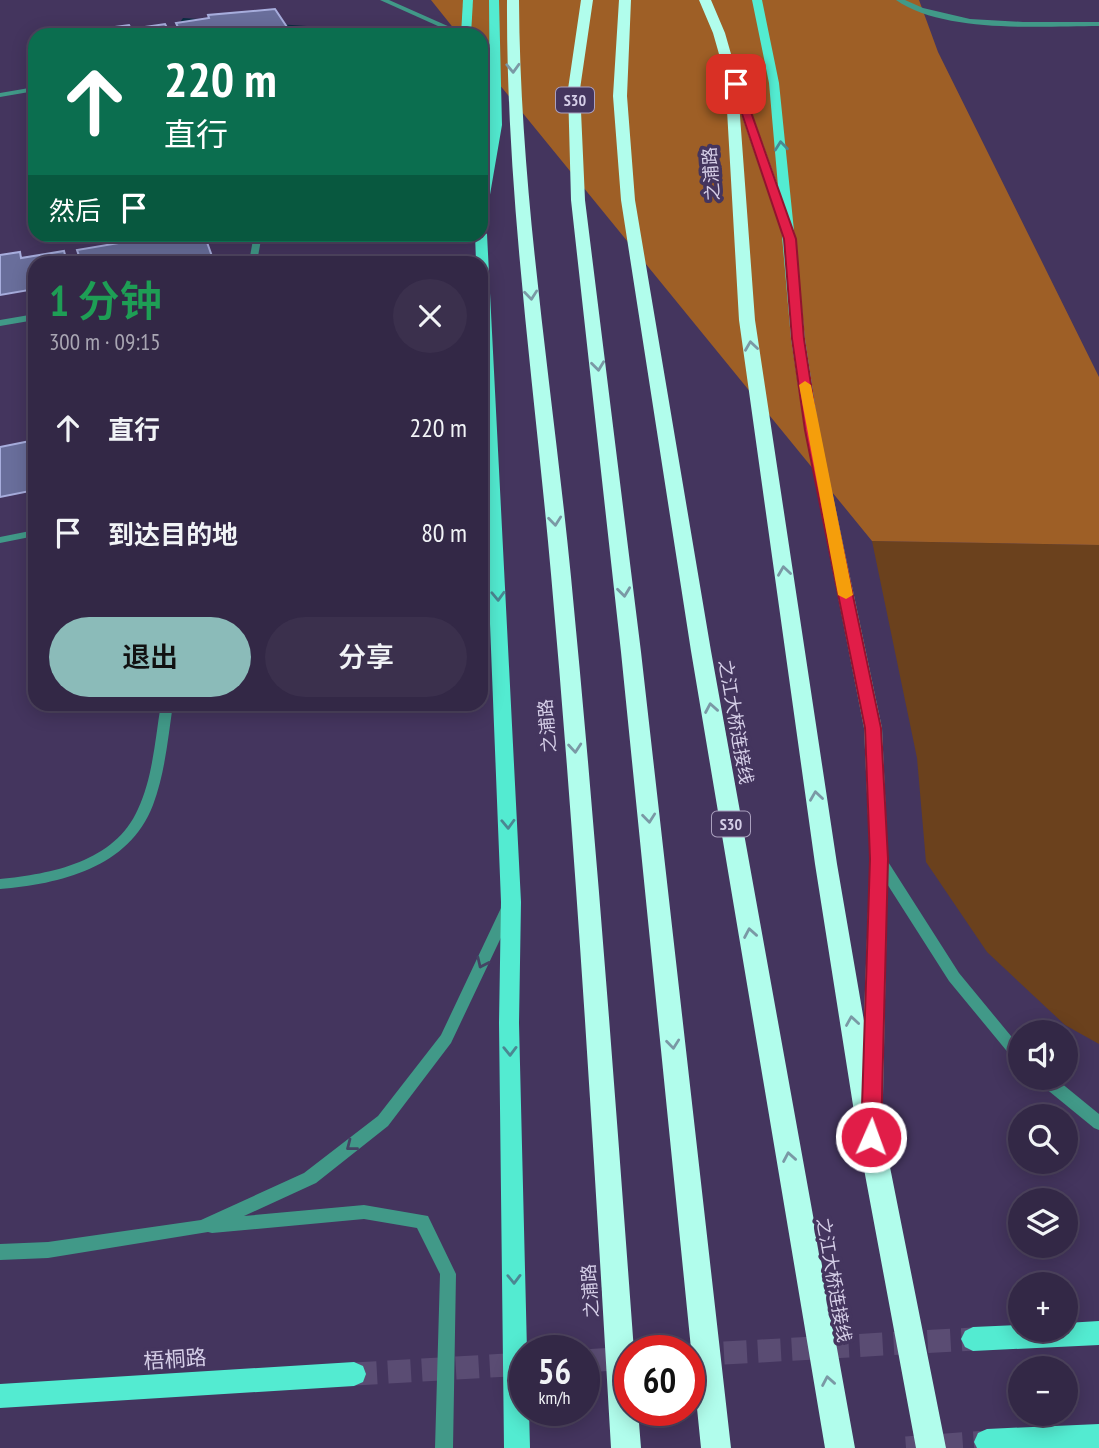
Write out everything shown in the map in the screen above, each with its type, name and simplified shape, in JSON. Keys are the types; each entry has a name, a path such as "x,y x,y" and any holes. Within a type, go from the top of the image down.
{"highway":[{"name":"之浦路","path":"513,0 516,147 560,571 601,1061 626,1448"},
{"name":"S30","path":"587,0 574,89 578,201 631,652 716,1448"},
{"name":"之江大桥连接线","path":"625,0 620,96 628,200 703,665 840,1448"},
{"name":"之浦路","path":"705,0 719,33 731,75 747,320 826,864 871,1137 931,1448"}],"main road":[{"path":"466,28 468,0"},
{"path":"488,171 496,125 494,0"},
{"name":"之浦路","path":"757,0 774,83 798,339 812,430 873,728 879,859 871,1137"},
{"path":"719,33 790,239"},
{"path":"488,390 511,902 509,1023 517,1448"},
{"path":"973,1339 1099,1333"},
{"name":"梧桐路","path":"0,1396 354,1374"},
{"path":"987,1442 1099,1437"}],"street":[{"path":"383,0 449,28"},
{"path":"899,0 911,7 960,19 1099,24"},
{"path":"0,95 28,90"},
{"path":"0,323 28,318"},
{"path":"0,540 28,535"},
{"path":"0,884 59,876 113,852 140,819 150,793 166,711"},
{"path":"879,859 954,977 1008,1042"},
{"path":"202,1227 310,1178 383,1121 446,1039 511,902"},
{"path":"1059,1090 1099,1123"},
{"path":"0,1252 48,1250 202,1227 363,1212 422,1222 448,1274 444,1448"}],"shaded area":[{"path":"431,0 919,0 938,52 1099,377 1099,545 872,541 488,71 488,28 453,28"},
{"path":"872,541 1099,545 1099,1044 1078,1032 1078,1020 1060,1020 987,952 926,862 917,758"}],"water":[{"path":"183,18 322,27 321,28 176,28"}],"building":[{"path":"275,9 287,27 178,28 176,23 209,18 208,15"},
{"path":"165,24 167,28 138,28"},
{"path":"129,25 130,28 107,28"},
{"path":"207,242 212,256 79,256 77,250 119,243"},
{"path":"64,251 65,256 33,256"},
{"path":"20,252 21,258 28,257 28,290 0,295 0,255"},
{"path":"28,441 28,491 0,497 0,447"}],"tunnel":[{"path":"705,1354 973,1339"},
{"path":"600,1360 614,1359"},
{"path":"354,1374 509,1365"},
{"path":"906,1448 987,1442"}],"slow traffic":[{"path":"805,385 846,595"}],"route":[{"path":"736,84 790,239 798,339 812,430 873,728 879,859 871,1137"}]}
